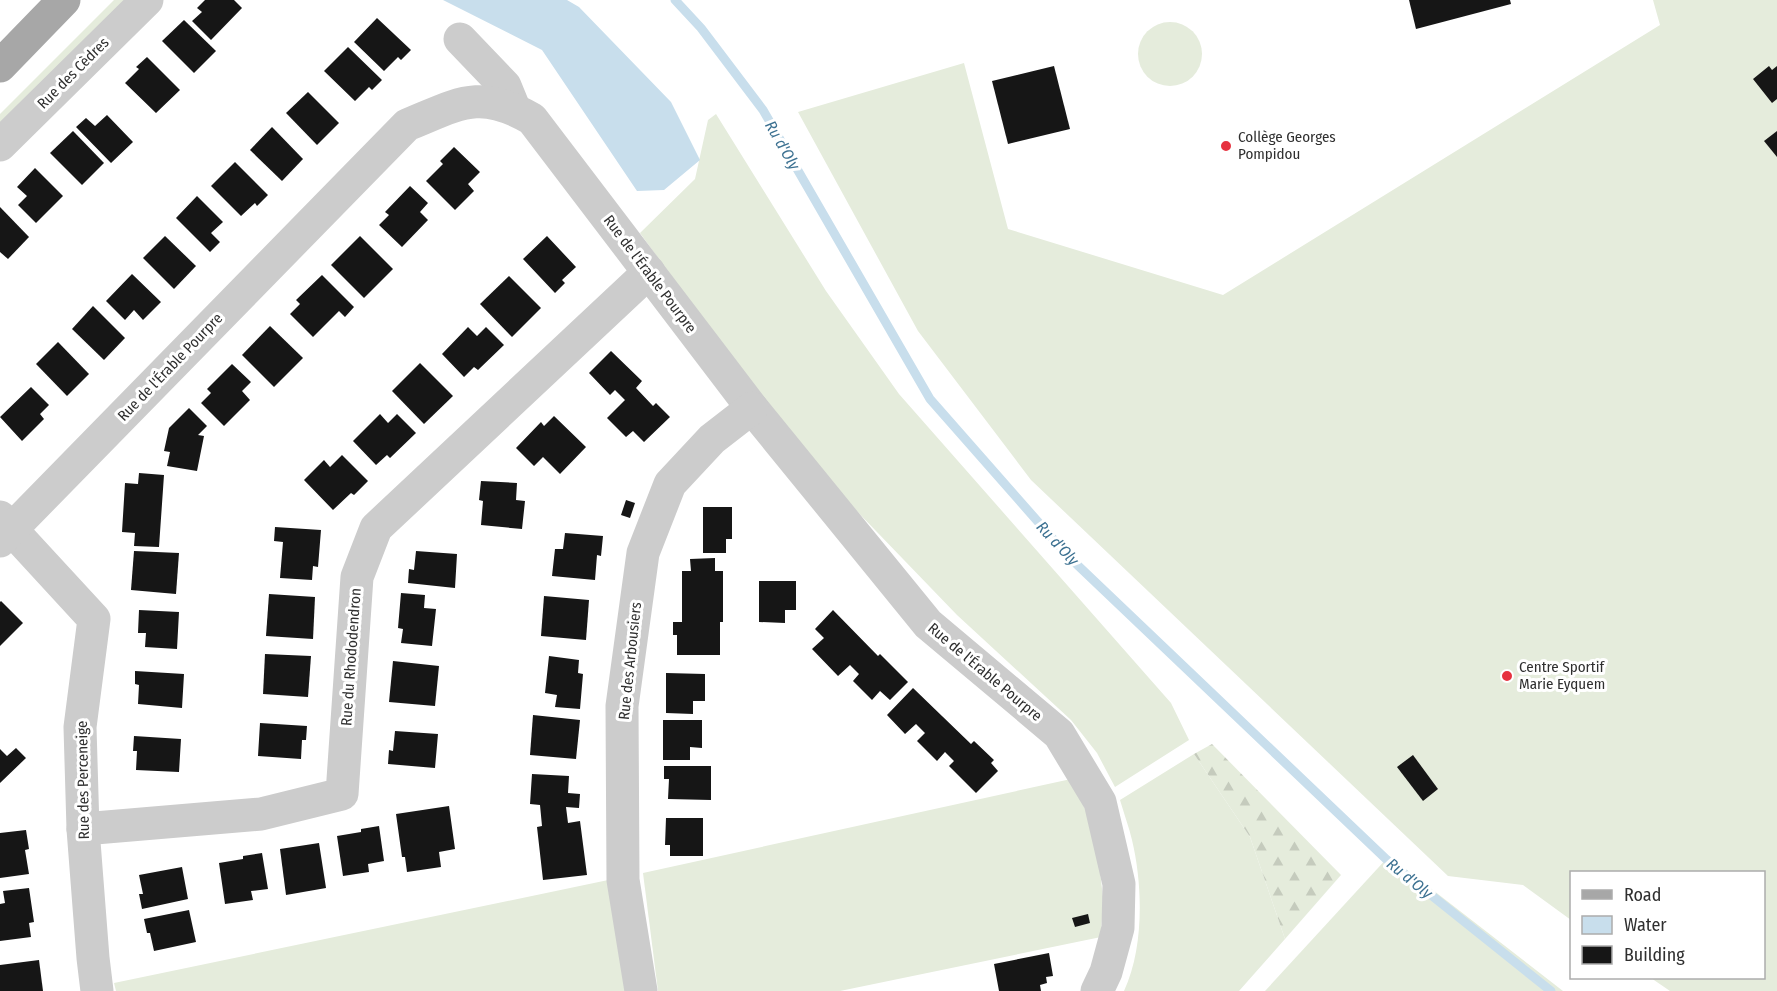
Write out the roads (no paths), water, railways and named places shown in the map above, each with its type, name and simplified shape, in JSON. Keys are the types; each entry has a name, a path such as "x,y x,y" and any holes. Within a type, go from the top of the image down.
{"main road":[{"path":"0,66 64,0"}],"street":[{"name":"Rue des Cèdres","path":"0,145 147,0"},
{"path":"460,39 506,86 514,108"},
{"name":"Rue de l'Érable Pourpre","path":"4,529 407,125 466,101 490,102 514,108 532,119 752,408 928,624 1059,734 1100,802 1119,884 1118,928 1106,972 1097,991"},
{"name":"Rue du Rhododendron","path":"83,829 261,814 342,794 357,577 376,528 649,272"},
{"name":"Rue des Arbousiers","path":"641,991 623,880 622,706 643,553 670,484 712,439 752,408"},
{"name":"Rue des Perceneige","path":"4,529 94,619 81,727 83,829 97,991"}],"water":[{"path":"443,0 567,0 579,7 671,102 700,160 664,190 637,191 542,50"}],"waterway":[{"name":"Ru d'Oly","path":"675,0 701,28 763,110 930,399 1069,557 1386,859 1551,991"}],"place":[{"name":"Collège Georges Pompidou","path":"1226,146"},
{"name":"Centre Sportif Marie Eyquem","path":"1507,676"}]}
